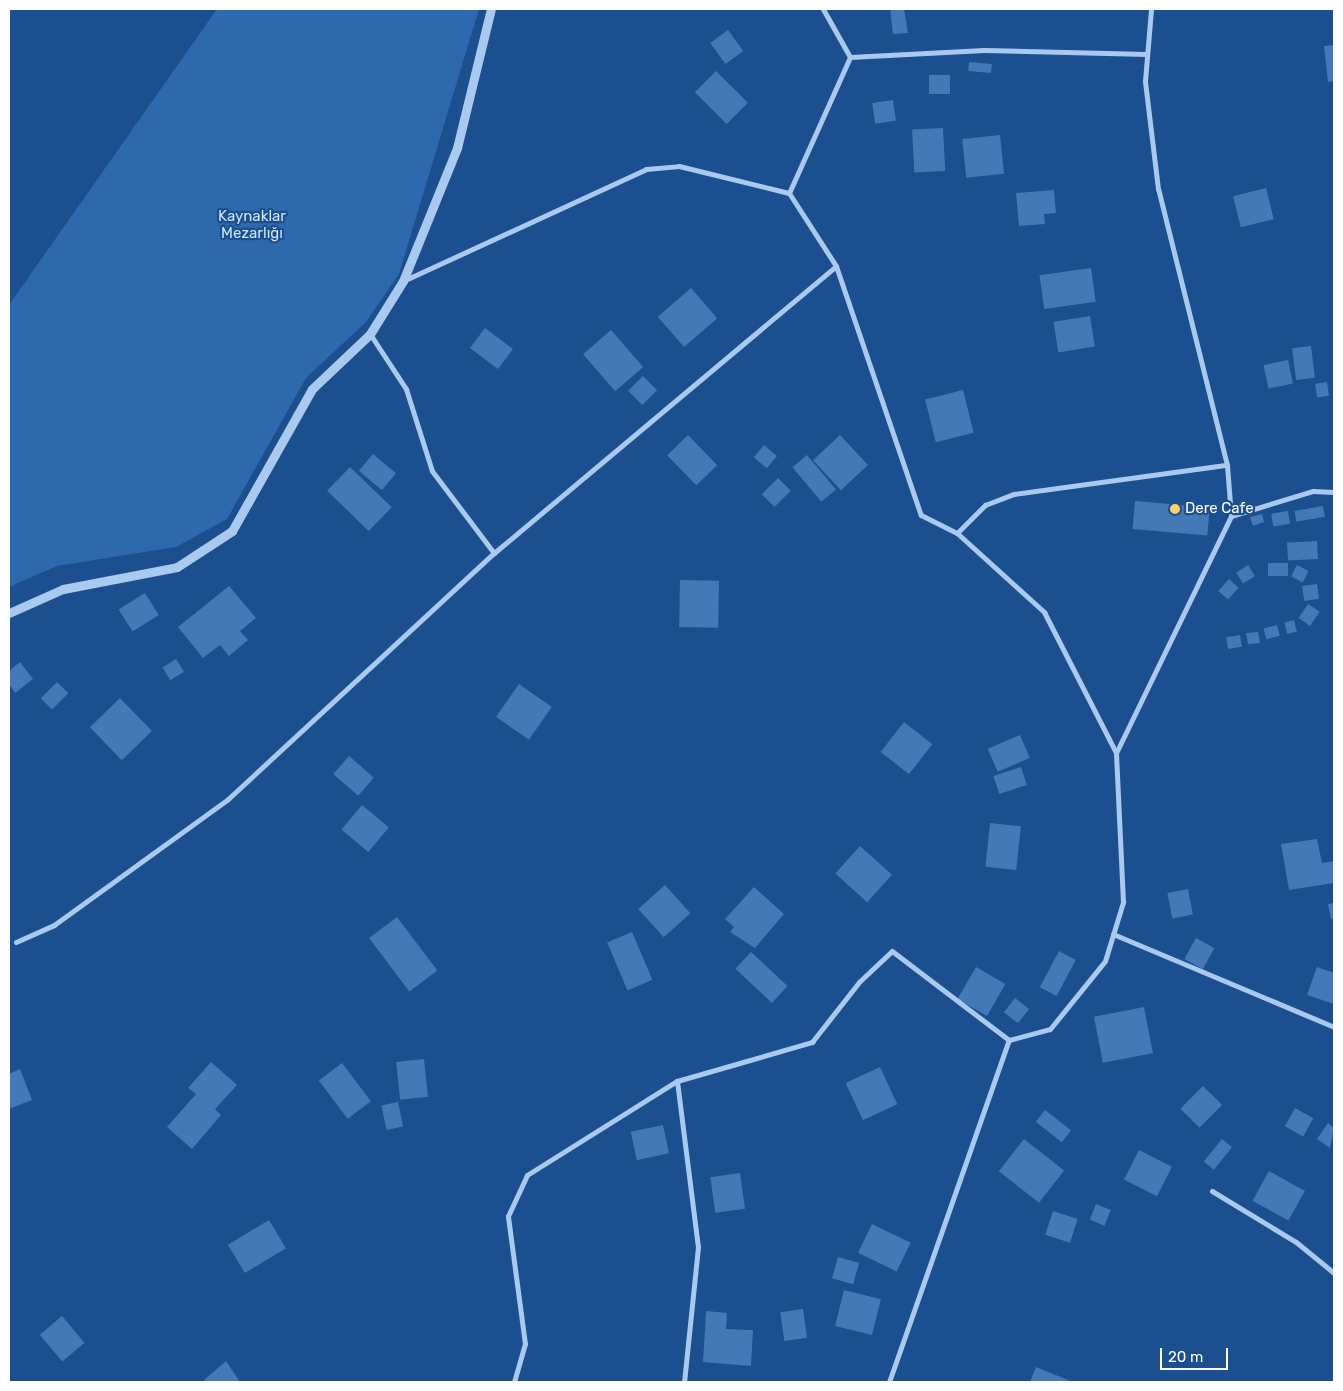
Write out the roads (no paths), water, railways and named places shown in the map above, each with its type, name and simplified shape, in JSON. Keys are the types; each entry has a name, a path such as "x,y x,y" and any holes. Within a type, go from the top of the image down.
{"street":[{"path":"9,613 63,589 177,567 232,531 312,389 370,334 403,280 456,148 491,9"},
{"path":"823,9 850,57"},
{"path":"1116,753 1231,516 1227,465 1158,189 1145,81 1151,9"},
{"path":"850,57 984,50 1147,54"},
{"path":"789,194 850,57"},
{"path":"403,280 646,169 679,166 789,194 836,266 921,515 957,533 1044,612 1116,753 1123,902 1104,961 1050,1029 1009,1040"},
{"path":"16,942 54,925 228,799 494,553 836,266"},
{"path":"370,334 406,388 432,471 494,553"},
{"path":"957,533 985,505 1014,494 1227,465"},
{"path":"1231,516 1313,491 1334,492"},
{"path":"1113,934 1334,1027"},
{"path":"514,1382 525,1344 508,1216 527,1175 678,1081 812,1042 859,982 892,951 1009,1040"},
{"path":"889,1382 1009,1040"},
{"path":"678,1081 698,1247 684,1382"},
{"path":"1212,1191 1296,1242 1334,1274"}],"place":[{"name":"Dere Cafe","path":"1175,509"}],"park label":[{"name":"Kaynaklar Mezarlığı","path":"252,224"}]}
